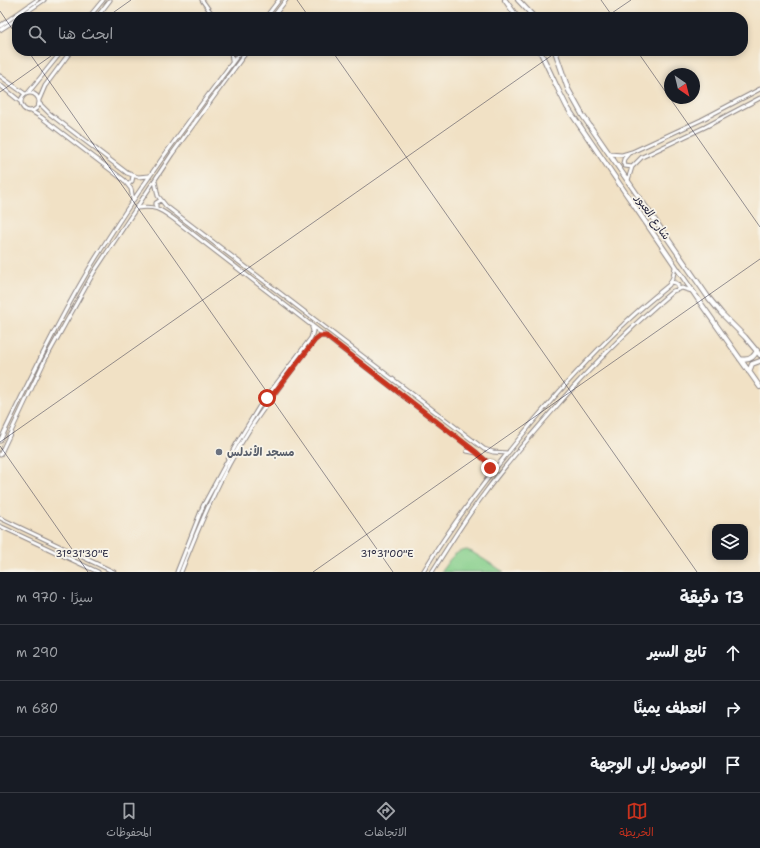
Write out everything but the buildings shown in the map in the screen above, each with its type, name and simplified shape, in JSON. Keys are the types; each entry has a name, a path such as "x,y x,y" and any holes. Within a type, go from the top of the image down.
{"main road":[{"path":"504,0 513,12"},
{"path":"518,0 529,12"},
{"name":"شارع العبور","path":"542,56 567,107 693,292 760,387"},
{"name":"شارع العبور","path":"557,56 574,100 608,154 715,306 760,355"},
{"path":"740,359 750,359 754,356 757,350"},
{"path":"749,372 752,364 760,361"}],"street":[{"path":"20,12 37,0"},
{"path":"27,12 44,0"},
{"path":"93,12 103,0"},
{"path":"101,12 110,0"},
{"path":"202,0 210,12"},
{"path":"270,12 279,0"},
{"path":"277,12 286,0"},
{"path":"0,26 12,18"},
{"path":"0,30 12,22"},
{"path":"21,102 22,98 58,56"},
{"path":"31,111 36,109 45,86 67,56"},
{"path":"231,56 232,63"},
{"path":"0,441 71,301 101,250 149,176 237,56"},
{"path":"0,455 33,384 89,280 172,154 243,56"},
{"path":"0,76 26,94 35,95 50,114 127,173 142,178 149,176"},
{"path":"38,81 40,84 45,86"},
{"path":"0,85 21,102 23,108 44,118 123,179 132,191 134,200"},
{"path":"608,154 619,155 629,153 702,120 760,89"},
{"path":"628,182 632,167 637,160 644,155 760,98"},
{"path":"629,153 624,159 623,163 625,166 632,167"},
{"path":"128,185 132,181 133,176"},
{"path":"155,181 157,194 166,206 486,450 507,453"},
{"path":"142,186 148,191"},
{"path":"138,193 142,193 144,197"},
{"path":"156,208 156,203 161,200"},
{"path":"137,208 156,208 175,220 482,457 488,463 491,473"},
{"path":"423,572 491,473 507,453 570,377 621,326 671,282 675,265"},
{"path":"251,278 255,274"},
{"path":"671,282 677,283 678,289"},
{"path":"432,572 457,532 485,493 544,420 621,338 662,300 678,289 687,289 693,292"},
{"path":"177,572 195,530 240,445 269,400 313,339 313,331 310,323"},
{"path":"181,572 203,506 241,437 266,398 313,339 320,336 328,337"},
{"path":"378,376 382,372"},
{"path":"33,384 37,386"},
{"path":"269,394 273,395"},
{"path":"18,403 22,406"},
{"path":"15,409 20,411"},
{"path":"538,416 540,420 544,420"},
{"path":"532,424 536,424 537,428"},
{"path":"482,457 486,455 486,450"},
{"path":"467,451 477,453"},
{"path":"0,518 114,572"},
{"path":"0,526 98,572"},
{"path":"38,548 40,544"}],"green space":[{"path":"467,550 504,572 441,572 454,555 458,552"}],"place":[{"name":"مسجد الأندلس","path":"219,452"}],"route":[{"path":"267,398 269,400 316,338 326,336 482,457 488,463 490,468"}]}
